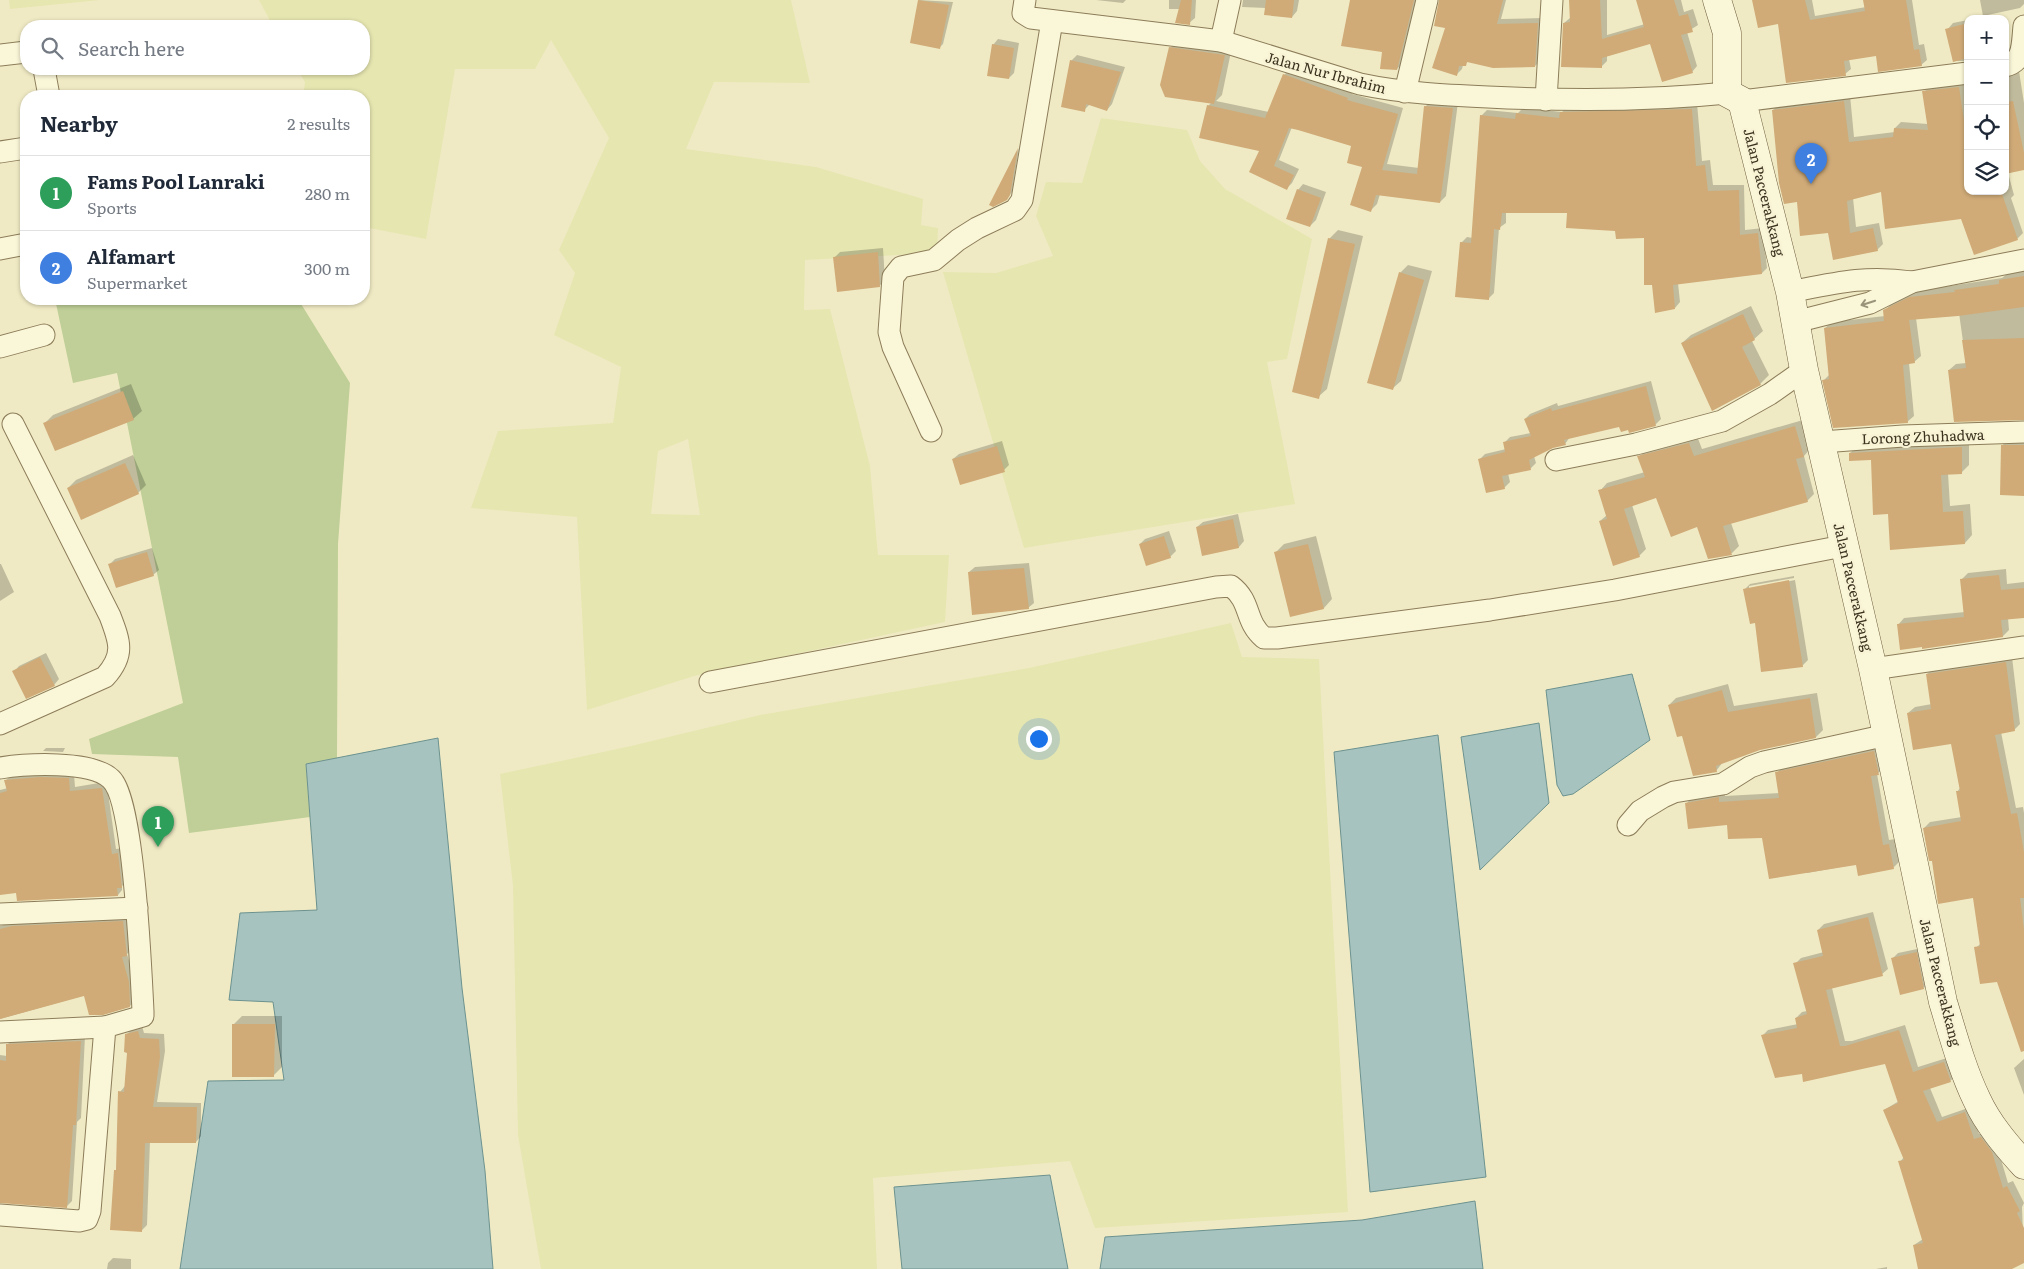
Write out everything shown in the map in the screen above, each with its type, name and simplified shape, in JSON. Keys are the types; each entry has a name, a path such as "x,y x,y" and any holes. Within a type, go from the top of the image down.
{"main road":[{"name":"Jalan Paccerakkang","path":"1717,0 1726,33 1735,97 1790,292 1804,370 1822,442 1843,546 1873,668 1943,1002 1957,1048 1977,1100 1993,1127 2024,1165"}],"street":[{"path":"1221,41 1230,0"},
{"path":"1405,92 1427,0"},
{"path":"1546,100 1552,0"},
{"name":"Jalan Nur Ibrahim","path":"1024,4 1026,16 1052,21 1221,41 1360,84 1405,92 1546,100 1735,97 1964,73"},
{"path":"931,431 892,347 890,332 893,277 902,267 934,260 958,240 1015,210 1022,200 1052,21"},
{"path":"2009,65 2016,63 2021,57 2024,26"},
{"path":"0,55 20,53"},
{"path":"45,75 48,90"},
{"path":"0,152 20,149"},
{"path":"0,249 20,245"},
{"path":"1795,322 1870,303 1912,282 2024,260"},
{"path":"1790,292 1860,279 1886,278 1912,282"},
{"path":"0,347 44,335"},
{"path":"1556,460 1636,444 1722,420 1770,394 1804,370"},
{"path":"0,724 105,676 114,667 120,645 110,616 12,424"},
{"name":"Lorong Zhuhadwa","path":"1822,442 1903,436 2024,432"},
{"path":"710,682 1231,586 1241,594 1254,630 1264,638 1277,638 1490,610 1615,590 1843,546"},
{"path":"1873,668 2024,648"},
{"path":"1628,825 1640,811 1674,792 1723,784 1750,767 1764,762 1887,735"},
{"path":"0,768 20,765 90,770 110,778 118,788 124,808 137,908 143,1016 105,1027 0,1032"},
{"path":"0,914 137,908"},
{"path":"0,1215 80,1221 87,1219 89,1216 105,1027"}],"green space":[{"path":"9,0 100,0 10,9"},
{"path":"259,0 791,0 810,83 714,82 686,149 816,167 923,199 921,225 938,228 937,253 805,260 804,310 830,309 870,466 878,555 949,555 945,622 694,676 587,710 577,517 471,508 498,431 613,423 621,367 554,335 575,273 559,250 609,138 551,40 535,69 455,69 426,239 370,228 370,90 304,90 305,82 301,75 370,75 370,20 270,20","holes":["688,439 700,515 651,514 658,451"]},
{"path":"1101,118 1187,130 1200,161 1225,189 1312,239 1287,359 1267,362 1295,504 1024,548 943,272 996,273 1053,256 1036,216 1046,182 1082,183"},
{"path":"56,305 302,305 350,383 338,544 337,758 306,764 310,817 189,833 178,757 92,754 89,739 183,703 117,373 73,383"},
{"path":"1231,623 1242,657 1319,659 1348,1212 1095,1228 1070,1161 873,1178 877,1269 541,1269 518,1135 513,886 500,774 631,746 760,715 1029,668"}],"water":[{"path":"1632,674 1650,740 1573,794 1563,796 1557,785 1546,690"},
{"path":"1539,723 1549,803 1480,870 1461,737"},
{"path":"1438,735 1486,1177 1370,1192 1334,752"},
{"path":"438,738 462,988 485,1171 493,1269 180,1269 208,1081 284,1080 273,1002 229,1000 240,913 317,910 306,764"},
{"path":"1050,1175 1068,1269 902,1269 894,1187"},
{"path":"1475,1201 1483,1269 1100,1269 1105,1237 1362,1220"}],"building":[{"path":"918,0 949,5 940,49 910,43"},
{"path":"1181,0 1192,0 1190,25 1175,23"},
{"path":"1266,0 1294,0 1292,18 1264,15"},
{"path":"1350,0 1414,0 1397,70 1380,69 1382,52 1341,46"},
{"path":"1439,0 1503,0 1497,24 1538,23 1535,67 1493,68 1467,62 1466,66 1459,66 1457,76 1432,68 1445,28 1434,26"},
{"path":"1569,0 1600,0 1602,39 1644,27 1636,0 1674,0 1679,16 1688,14 1693,32 1681,35 1693,73 1662,82 1650,44 1602,58 1602,68 1561,67 1563,23 1570,22"},
{"path":"1752,0 1805,0 1810,20 1865,11 1863,0 1906,0 1914,50 1919,49 1922,66 1878,72 1876,56 1844,61 1846,76 1786,83 1778,24 1758,28"},
{"path":"1964,24 1964,59 1953,62 1945,29"},
{"path":"992,44 1014,48 1009,79 987,76"},
{"path":"1169,47 1225,55 1214,104 1165,97 1160,85"},
{"path":"1070,60 1121,72 1107,111 1086,104 1085,112 1061,107"},
{"path":"1283,74 1348,98 1347,100 1398,114 1382,170 1417,174 1424,106 1453,108 1440,203 1376,195 1371,212 1350,205 1362,167 1347,163 1351,146 1298,130 1289,128 1274,166 1294,175 1287,190 1249,172 1259,151 1199,138 1207,105 1265,118"},
{"path":"1959,87 1964,120 1964,195 2002,195 2018,240 1974,255 1961,219 1885,229 1881,192 1847,201 1850,233 1873,228 1878,251 1833,260 1828,233 1800,236 1797,202 1784,204 1779,183 1772,110 1844,101 1849,142 1893,137 1894,128 1928,130 1922,91"},
{"path":"2013,101 2024,153 2024,170 2009,173 2009,105 2009,102"},
{"path":"1692,109 1696,166 1705,165 1708,191 1739,190 1740,235 1758,233 1762,274 1673,285 1675,309 1655,313 1652,285 1644,285 1644,238 1616,239 1615,231 1566,228 1567,213 1502,213 1500,230 1494,229 1489,300 1455,297 1460,242 1471,243 1480,115 1515,119 1516,113 1559,118 1560,112"},
{"path":"1018,148 1010,195 1007,200 993,207 989,205"},
{"path":"1297,189 1321,198 1310,227 1286,219"},
{"path":"1328,238 1355,244 1319,399 1292,392"},
{"path":"878,252 880,287 837,292 833,257"},
{"path":"1399,272 1424,280 1393,390 1367,383"},
{"path":"2024,276 2024,307 1958,316 1909,320 1915,363 1903,365 1908,423 1833,428 1822,380 1829,379 1824,328 1884,321 1883,310 1909,297 1955,292 1954,290 1999,284 1999,280"},
{"path":"1743,314 1755,340 1742,347 1761,385 1712,411 1681,343"},
{"path":"2024,338 2024,420 1954,422 1948,370 1966,368 1962,340"},
{"path":"1646,386 1656,426 1629,433 1628,430 1621,432 1619,427 1564,440 1566,445 1553,448 1529,460 1531,470 1502,476 1505,489 1486,493 1478,459 1505,452 1503,442 1531,436 1524,419 1551,408 1552,411"},
{"path":"123,391 134,420 55,451 43,423"},
{"path":"1795,426 1804,457 1796,459 1808,502 1723,526 1732,555 1708,559 1697,527 1671,537 1656,498 1624,509 1640,557 1613,566 1599,521 1607,519 1598,490 1645,477 1637,456 1689,443 1694,456"},
{"path":"2001,445 2024,445 2024,496 2000,495"},
{"path":"997,446 1005,472 960,485 952,459"},
{"path":"1962,447 1962,474 1941,475 1943,512 1963,511 1965,544 1890,550 1888,514 1873,515 1871,460 1849,461 1849,453"},
{"path":"125,463 139,494 81,520 67,488"},
{"path":"1233,519 1239,548 1202,556 1196,527"},
{"path":"1164,536 1171,558 1146,566 1139,544"},
{"path":"1308,544 1324,609 1290,617 1274,552"},
{"path":"147,552 154,576 116,588 108,564"},
{"path":"1024,568 1029,609 972,615 968,572"},
{"path":"1999,575 2001,590 2024,588 2024,618 2001,620 2003,637 1922,649 1922,647 1900,650 1897,624 1964,617 1960,579"},
{"path":"1789,580 1803,667 1761,672 1755,623 1750,624 1743,589"},
{"path":"40,657 55,686 26,699 12,671"},
{"path":"2006,662 2015,731 1995,735 2011,814 2017,813 2024,852 2024,898 2020,898 2024,930 2024,1051 2021,1052 1997,982 1980,984 1974,947 1980,946 1973,898 1938,904 1932,861 1929,861 1923,828 1961,821 1956,791 1960,791 1951,744 1913,750 1907,713 1931,709 1926,674"},
{"path":"1722,690 1728,712 1810,698 1816,738 1760,750 1716,766 1717,772 1693,776 1682,736 1677,737 1668,705"},
{"path":"1874,751 1879,775 1871,776 1883,845 1889,844 1894,869 1858,876 1856,865 1769,879 1762,838 1728,839 1727,825 1688,829 1685,803 1719,797 1719,802 1779,798 1775,772"},
{"path":"41,777 69,778 70,791 102,788 112,854 118,853 122,888 117,888 118,896 17,901 16,893 0,895 0,793 7,791 4,780"},
{"path":"1868,917 1883,976 1826,990 1840,1046 1899,1030 1913,1072 1944,1062 1951,1082 1923,1091 1937,1122 1965,1112 1974,1139 1981,1137 1992,1152 2003,1188 2007,1186 2020,1211 2017,1213 2024,1228 2024,1263 2012,1269 1918,1269 1913,1245 1923,1243 1898,1161 1904,1160 1883,1110 1898,1103 1885,1064 1803,1082 1802,1074 1775,1078 1761,1035 1797,1028 1795,1018 1807,1014 1793,963 1823,956 1817,930"},
{"path":"123,921 127,956 122,957 129,982 130,1007 103,1015 89,1015 84,996 0,1019 0,929 12,926"},
{"path":"1917,952 1924,989 1900,995 1891,958"},
{"path":"232,1024 275,1024 274,1077 232,1077"},
{"path":"138,1031 140,1038 159,1039 160,1057 153,1107 197,1107 196,1143 145,1143 142,1232 110,1230 114,1170 116,1170 118,1091 124,1092 127,1053 124,1052 125,1034"},
{"path":"81,1041 76,1125 73,1125 67,1208 0,1203 0,1060 6,1061 6,1044"}],"place":[{"name":"Alfamart","path":"1811,184"},
{"name":"Fams Pool Lanraki","path":"158,847"}]}
